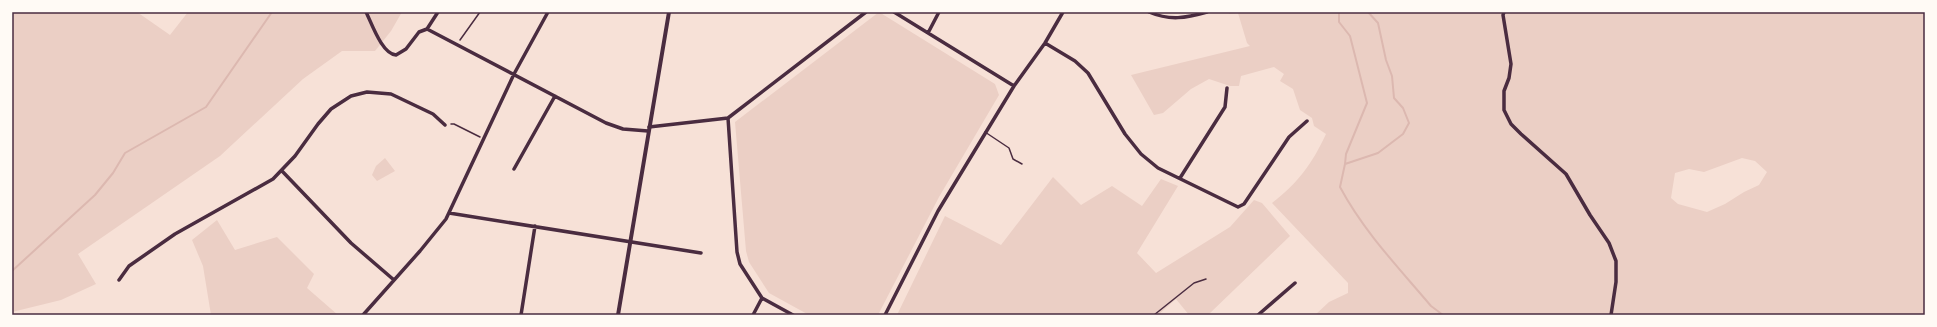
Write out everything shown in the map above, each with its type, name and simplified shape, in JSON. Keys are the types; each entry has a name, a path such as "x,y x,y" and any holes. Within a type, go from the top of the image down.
{"street":[{"path":"366,12 387,52 393,55 403,52 419,32 427,29 438,12"},
{"path":"363,315 441,226 449,213 514,74 548,12"},
{"path":"618,315 648,129 669,12"},
{"path":"427,29 606,123 623,129 648,129 728,118 866,12"},
{"path":"894,12 1014,86"},
{"path":"928,33 939,12"},
{"path":"885,315 936,216 1014,86 1045,43 1063,12"},
{"path":"1150,12 1161,17 1175,19 1207,12"},
{"path":"1504,12 1503,15 1510,64 1509,78 1504,91 1504,110 1511,124 1520,134 1566,174 1590,215 1609,243 1616,262 1616,282 1611,315"},
{"path":"1045,43 1075,61 1088,73 1125,134 1141,154 1158,168 1238,207 1244,204 1288,138 1307,121"},
{"path":"1180,178 1224,107 1228,88"},
{"path":"119,280 130,266 174,234 264,185 282,171 331,109 351,96 360,93 378,91 395,95 433,114 445,125"},
{"path":"514,169 555,96"},
{"path":"728,118 737,252 740,264 762,298 792,315"},
{"path":"282,171 351,243 394,280"},
{"path":"449,213 701,253"},
{"path":"521,315 535,226"},
{"path":"1258,315 1295,283"},
{"path":"753,315 762,298"}],"lane":[{"path":"986,132 1009,148 1013,159 1022,164"}],"path":[{"path":"457,45 480,12"},
{"path":"445,125 454,124 483,138"},
{"path":"1154,315 1194,283 1206,279"}],"shaded area":[{"path":"12,12 137,12 170,35 188,12 402,12 391,31 375,51 342,51 303,79 220,156 78,254 96,284 61,300 12,312"},
{"path":"879,12 995,84 999,95 939,197 878,315 809,315 769,293 749,262 746,251 735,122"},
{"path":"1228,12 1925,12 1925,315 1315,315 1329,302 1348,293 1348,283 1272,203 1281,196 1304,172 1326,134 1314,126 1312,118 1300,110 1293,89 1280,81 1284,74 1274,67 1241,76 1239,86 1230,86 1209,79 1191,89 1163,113 1154,115 1131,75 1250,46 1247,43 1238,13 1229,14","holes":["1742,158 1755,161 1767,172 1759,185 1707,212 1678,204 1671,198 1675,173 1689,169 1704,172"]},
{"path":"385,158 395,171 377,181 372,175 376,166"},
{"path":"1053,177 1081,205 1112,186 1142,206 1161,179 1178,186 1137,253 1156,273 1230,227 1254,200 1262,203 1290,236 1208,315 1189,315 1176,299 1158,315 897,315 945,216 1001,245"},
{"path":"217,220 235,250 277,237 314,274 307,288 338,315 211,315 203,266 192,240"}],"waterway":[{"path":"12,271 95,195 113,173 125,153 206,107 272,12"},
{"path":"1339,12 1339,22 1350,36 1367,103 1346,154 1345,164"},
{"path":"1368,12 1378,23 1386,60 1392,76 1394,98 1403,108 1409,123 1403,134 1378,153 1345,164 1340,187 1349,203 1382,249 1431,306 1443,315"}]}
